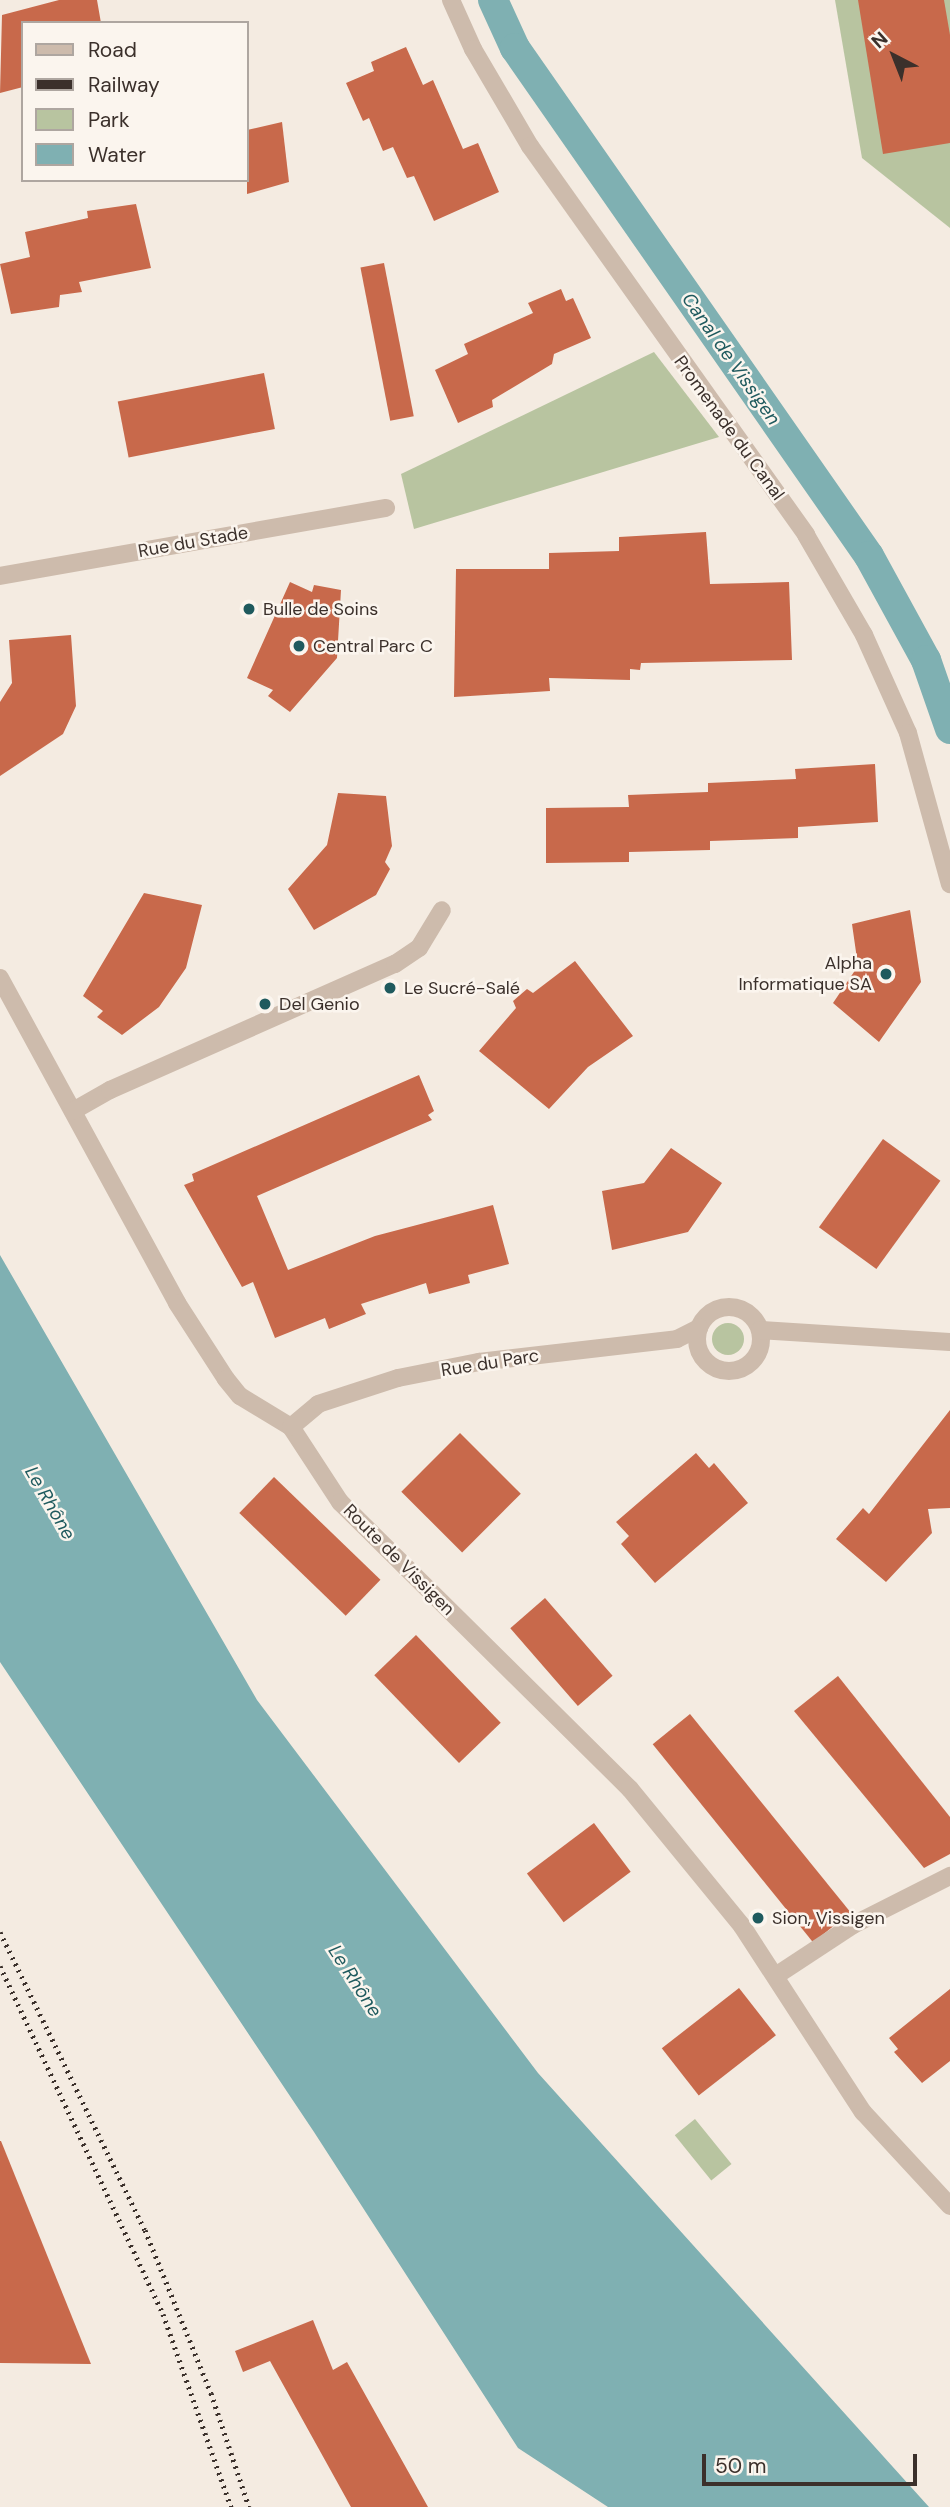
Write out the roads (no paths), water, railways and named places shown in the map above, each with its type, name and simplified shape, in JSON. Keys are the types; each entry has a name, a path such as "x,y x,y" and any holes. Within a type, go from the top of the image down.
{"street":[{"name":"Promenade du Canal","path":"451,0 469,40 530,146 806,535 864,635 908,733 950,884"},
{"name":"Rue du Stade","path":"0,576 386,508"},
{"path":"73,1111 110,1090 395,964 419,948 442,910"},
{"name":"Route de Vissigen","path":"0,978 217,1367 240,1396 291,1427 340,1502 630,1789 718,1893 777,1975 863,2112 950,2206"},
{"name":"Rue du Parc","path":"291,1427 318,1404 398,1378 479,1362 677,1339 699,1328 712,1312 730,1307 749,1314 760,1330"},
{"path":"699,1328 697,1339 705,1360 713,1367 734,1371 753,1361 759,1352 760,1330 950,1342"},
{"path":"777,1975 853,1925 950,1876"}],"water":[{"name":"Le Rhône","path":"0,1255 257,1700 538,2073 929,2507 608,2507 518,2448 314,2132 0,1662"}],"waterway":[{"name":"Canal de Vissigen","path":"493,0 515,48 869,556 926,660 950,729"}],"railway":[{"path":"0,1932 145,2230 211,2393 249,2507"},
{"path":"0,1966 163,2314 231,2507"}],"place":[{"name":"Bulle de Soins","path":"249,609"},
{"name":"Central Parc C","path":"299,646"},
{"name":"Alpha Informatique SA","path":"886,974"},
{"name":"Le Sucré-Salé","path":"390,988"},
{"name":"Del Genio","path":"265,1004"},
{"name":"Sion, Vissigen","path":"758,1918"}]}
